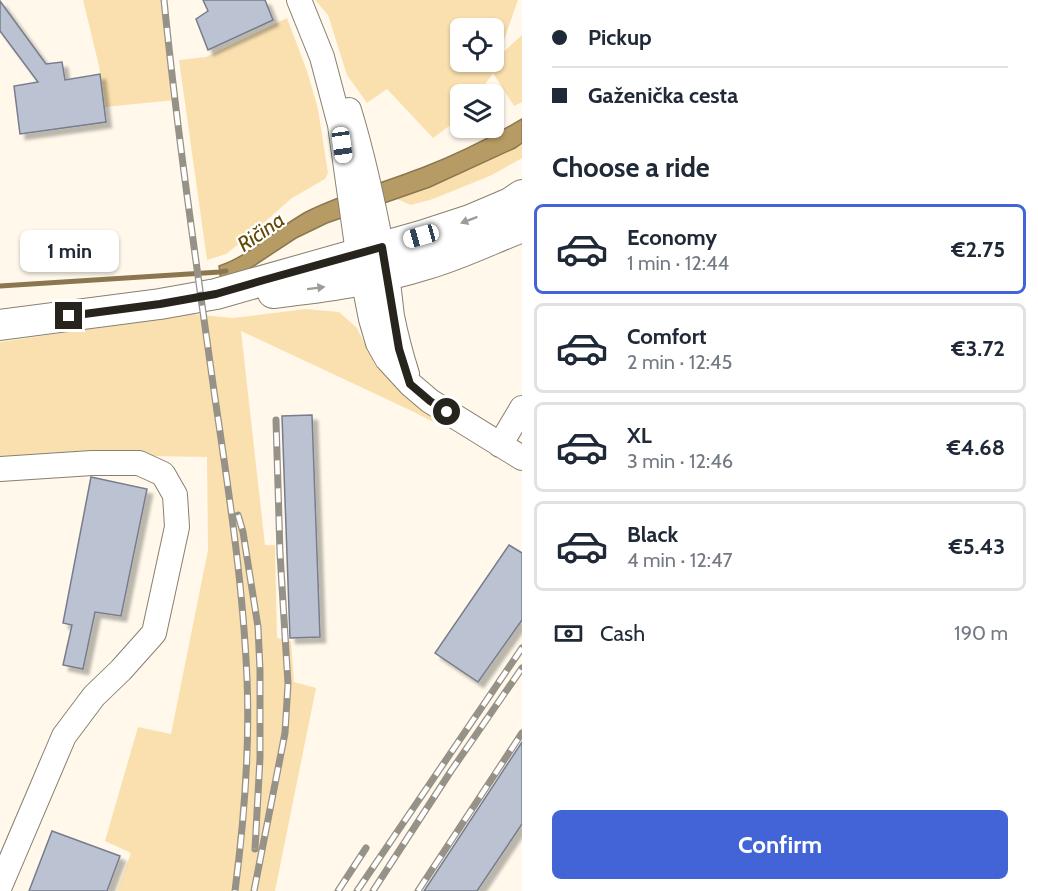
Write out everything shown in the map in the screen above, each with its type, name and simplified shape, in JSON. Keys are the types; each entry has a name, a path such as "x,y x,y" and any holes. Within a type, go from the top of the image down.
{"main road":[{"path":"0,325 160,304 216,294 271,293 337,285 373,263 522,195"},
{"path":"373,263 430,264 522,227"}],"street":[{"path":"299,0 322,57 339,125 358,182 373,263 392,316 410,384 430,401 522,458"},
{"path":"500,445 522,408"},
{"path":"0,469 92,463 139,463 163,474 175,495 177,527 153,633 121,670 94,696 64,736 0,886"}],"shaded area":[{"path":"83,0 164,0 175,100 105,107 99,66"},
{"path":"315,0 518,0 504,40 504,18 450,18 450,72 504,72 504,52 522,35 522,102 514,106 504,90 504,84 500,84 493,73 485,84 450,84 450,125 433,138 387,89 367,103 347,75 328,15"},
{"path":"287,18 307,71 318,109 328,173 325,179 292,198 226,254 207,260 179,60 206,57"},
{"path":"522,119 522,143 430,187 327,223 296,238 243,273 221,282 219,266 242,255 308,211 449,157 488,138 504,138 504,129"},
{"path":"522,143 522,158 492,175 433,199 411,205 397,199 430,187"},
{"path":"305,309 339,312 357,328 375,365 441,426 241,331 265,545 275,545 277,638 291,641 294,682 316,688 275,891 117,891 131,853 105,841 138,727 171,734 208,550 207,457 149,456 0,460 0,342 192,314 233,318"}],"building":[{"path":"203,0 265,0 273,20 208,50 196,19 208,11"},
{"path":"0,1 46,64 62,62 65,80 100,74 106,122 20,134 14,86 38,82 0,31"},
{"path":"312,415 320,637 290,638 282,416"},
{"path":"91,477 147,489 121,616 95,612 83,669 63,665 72,625 63,623"},
{"path":"509,545 522,553 522,620 478,682 435,653"},
{"path":"522,742 522,824 477,891 424,891"},
{"path":"52,831 120,856 107,891 29,891"}],"waterway":[{"name":"Ričina","path":"0,286 226,271"}],"railway":[{"path":"164,0 187,196 234,535 245,643 248,705 247,758 244,812 235,891"},
{"path":"254,891 285,733 288,684 280,553 276,420"},
{"path":"238,515 243,532 258,627 260,758 255,849"},
{"path":"357,891 522,648"},
{"path":"373,891 451,771 522,668"},
{"path":"418,891 522,733"},
{"path":"338,891 366,848"}],"route":[{"path":"69,316 216,294 382,247 392,316 410,384 447,412"}]}
